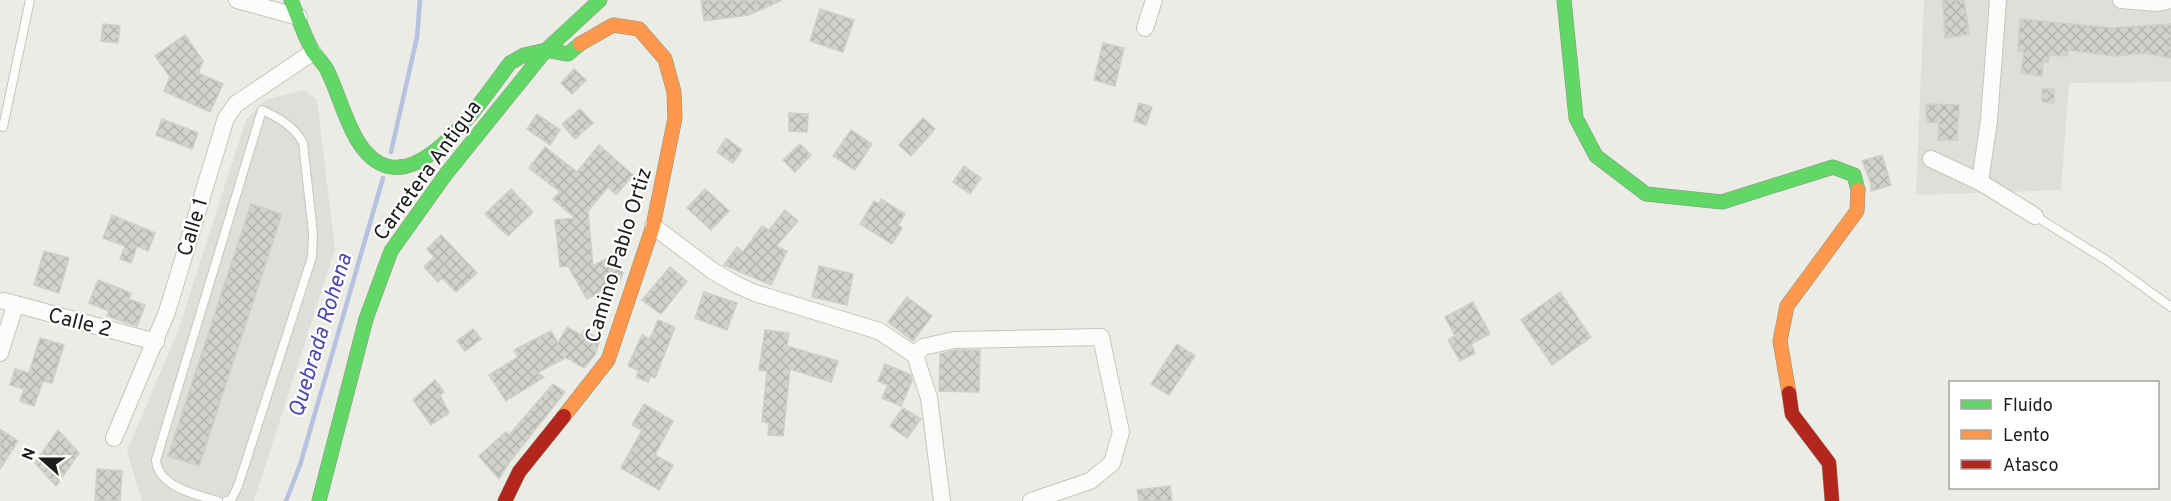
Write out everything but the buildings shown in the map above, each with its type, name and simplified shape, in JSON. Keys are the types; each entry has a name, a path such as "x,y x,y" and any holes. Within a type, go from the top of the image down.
{"street":[{"path":"237,0 298,17"},
{"path":"291,0 313,52 327,69 359,143 374,160 397,168 423,160 449,141 510,63 524,55 546,50"},
{"name":"Carretera Antigua","path":"318,501 330,465 351,372 388,258 407,225 457,158 546,50 600,0"},
{"path":"1145,28 1154,0"},
{"path":"1564,0 1576,118 1596,156 1646,194 1722,202 1833,167 1854,175 1858,187 1857,211 1786,306 1780,341 1791,414 1828,464 1832,501"},
{"path":"1980,182 1989,120 1998,0"},
{"path":"2121,0 2157,3 2171,0"},
{"name":"Camino Pablo Ortiz","path":"506,501 519,472 608,360 653,226 675,118 674,93 665,59 639,28 613,25 585,39 568,54 546,50"},
{"name":"Calle 1","path":"114,438 156,342 226,118 236,104 313,52"},
{"path":"1931,159 1980,182 2035,216"},
{"path":"653,226 713,271 735,284 879,331 915,355 929,398 942,501"},
{"name":"Calle 2","path":"0,353 10,303 156,342"},
{"path":"915,355 923,347 954,340 1101,337 1121,432 1112,463 1090,480 1031,501"}],"lane":[{"path":"3,127 30,0"},
{"path":"227,501 231,500 238,486 312,257 313,233 303,143 297,133 286,123 262,110 252,95"},
{"path":"218,501 188,493 163,477 157,469 156,460 262,110"},
{"path":"2035,216 2106,260 2171,307"}],"shaded area":[{"path":"1924,0 2171,0 2171,82 2069,83 2061,190 1916,195"},
{"path":"304,90 317,100 335,249 254,501 142,501 127,451 178,331 246,120 265,100"}],"waterway":[{"name":"Quebrada Rohena","path":"391,152 417,37 420,0"},
{"name":"Quebrada Rohena","path":"286,501 300,465 383,178"}],"traffic: fast":[{"path":"291,0 309,44 327,69 350,127 359,143 378,163 399,167 421,160 442,145 463,124 510,63 524,55 546,50 600,0"},
{"path":"1564,0 1576,118 1596,156 1646,194 1722,202 1833,167 1854,175 1858,190"},
{"path":"319,501 366,319 391,251 446,174 546,50 568,54 580,44"}],"traffic: slow":[{"path":"564,416 608,360 653,226 675,118 674,92 665,59 639,29 613,25 580,44"},
{"path":"1789,393 1780,341 1787,306 1857,211 1858,190"}],"traffic: jam":[{"path":"1789,393 1792,414 1829,463 1832,501"},
{"path":"505,501 519,472 564,416"}]}
